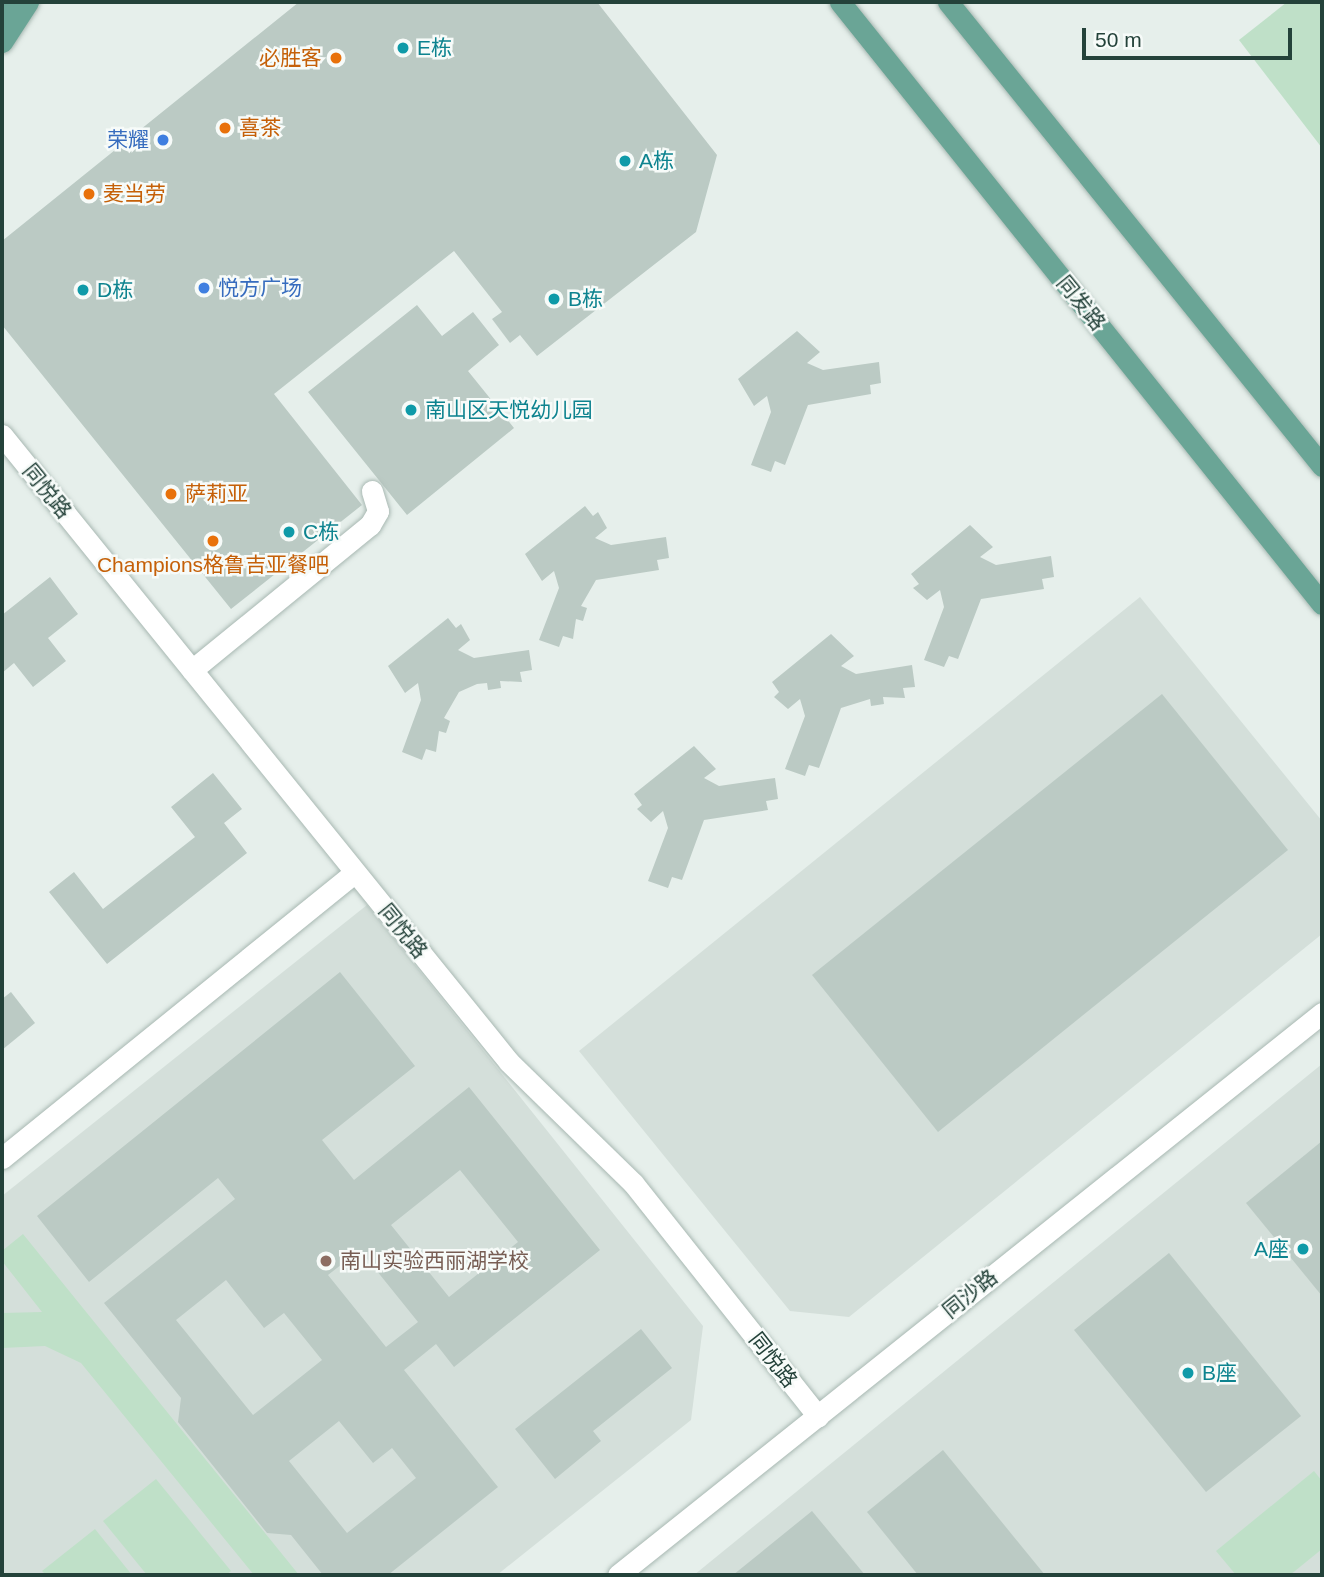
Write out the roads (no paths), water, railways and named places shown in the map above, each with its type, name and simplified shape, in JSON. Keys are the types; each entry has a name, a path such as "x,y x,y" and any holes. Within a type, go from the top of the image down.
{"main road":[{"path":"2,12 12,2"},
{"path":"2,42 28,2"},
{"name":"同发路","path":"840,2 1322,604"},
{"path":"948,2 1322,466"}],"street":[{"name":"同悦路","path":"2,435 509,1062 633,1183 818,1416"},
{"path":"192,670 370,525 378,511 372,491"},
{"path":"2,1157 355,872"},
{"name":"同沙路","path":"618,1575 1322,1013"}],"place":[{"name":"E栋","path":"403,48"},
{"name":"必胜客","path":"336,58"},
{"name":"喜茶","path":"225,128"},
{"name":"荣耀","path":"163,140"},
{"name":"A栋","path":"625,161"},
{"name":"麦当劳","path":"89,194"},
{"name":"悦方广场","path":"204,288"},
{"name":"D栋","path":"83,290"},
{"name":"B栋","path":"554,299"},
{"name":"南山区天悦幼儿园","path":"411,410"},
{"name":"萨莉亚","path":"171,494"},
{"name":"C栋","path":"289,532"},
{"name":"Champions格鲁吉亚餐吧","path":"213,541"},
{"name":"A座","path":"1303,1249"},
{"name":"南山实验西丽湖学校","path":"326,1261"},
{"name":"B座","path":"1188,1373"}]}
